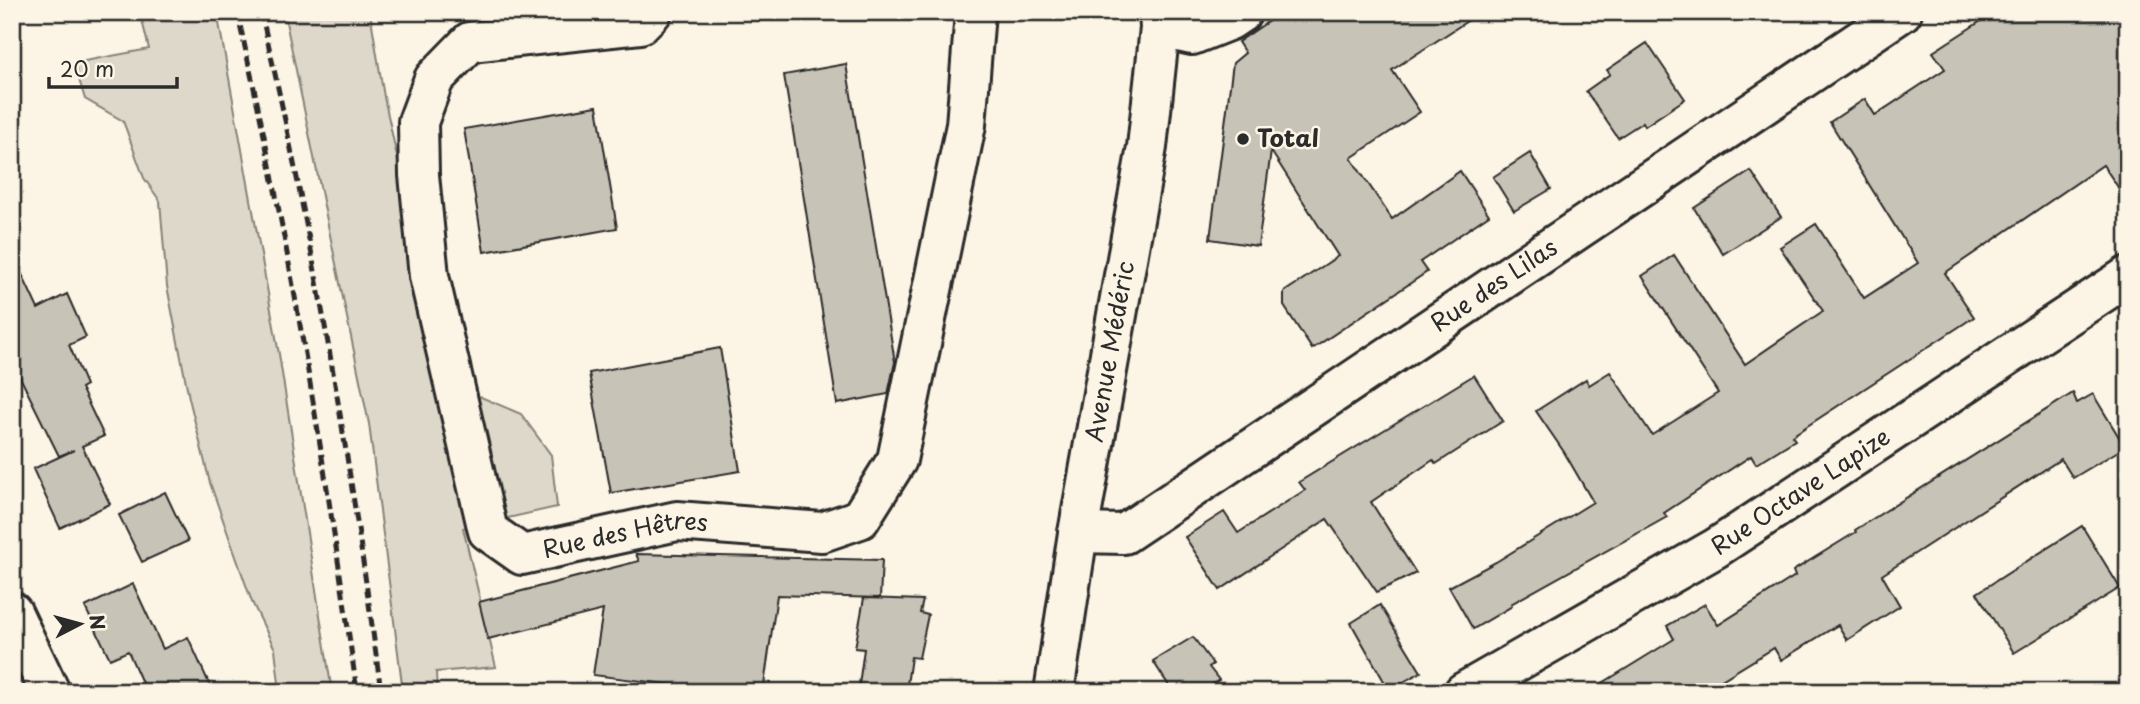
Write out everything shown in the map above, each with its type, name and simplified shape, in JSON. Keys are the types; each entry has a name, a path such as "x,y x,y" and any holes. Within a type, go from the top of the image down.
{"street":[{"name":"Rue des Hêtres","path":"652,12 640,24 470,42 433,79 418,122 418,175 429,276 488,531 522,555 677,521 822,532 860,519 897,460 966,125 975,12"},
{"path":"1160,20 1192,35 1230,20 1242,12"},
{"name":"Rue des Lilas","path":"1078,533 1124,534 1902,12"},
{"name":"Avenue Médéric","path":"1054,692 1078,533 1147,147 1160,20"},
{"name":"Rue Octave Lapize","path":"1464,692 1716,548 2128,276"},
{"path":"12,612 50,692"}],"shaded area":[{"path":"140,12 217,12 279,354 332,692 280,692 275,649 252,602 210,483 189,398 167,286 160,201 144,178 123,121 85,99 74,63 149,49"},
{"path":"284,12 370,12 384,97 409,212 476,395 521,414 551,455 557,507 463,528 496,667 436,672 437,692 403,692 369,424"}],"building":[{"path":"1282,12 1481,12 1392,70 1420,112 1351,158 1392,219 1460,171 1489,215 1420,262 1427,272 1312,349 1284,306 1284,292 1338,256 1271,151 1258,246 1210,239 1233,63 1245,53 1238,42"},
{"path":"1995,12 2128,12 2128,202 2103,165 1945,273 1974,317 1792,436 1795,440 1756,464 1751,456 1664,513 1667,517 1511,604 1512,606 1473,629 1449,587 1496,562 1593,502 1536,411 1586,379 1589,385 1610,372 1652,435 1718,393 1642,276 1674,255 1745,364 1823,311 1780,247 1816,224 1864,298 1918,263 1830,122 1865,99 1875,115 1945,69 1933,52"},
{"path":"1647,43 1685,99 1645,126 1643,122 1618,138 1586,91 1610,74 1607,70"},
{"path":"846,64 895,362 888,394 837,404 784,75"},
{"path":"597,106 617,228 484,252 464,129"},
{"path":"1530,153 1551,189 1514,211 1493,177"},
{"path":"1751,171 1781,217 1723,254 1694,208"},
{"path":"12,253 38,309 67,294 86,337 69,345 86,385 81,388 104,436 82,446 110,504 60,528 33,469 74,450 59,456 12,361"},
{"path":"720,348 740,471 611,493 589,373"},
{"path":"1474,375 1503,421 1436,464 1433,460 1371,502 1416,573 1377,592 1327,519 1220,590 1185,537 1224,512 1238,533 1305,490 1299,482"},
{"path":"2073,393 2077,403 2093,394 2125,447 2073,478 2061,459 1882,575 1900,606 1847,640 1838,625 1781,660 1774,648 1702,692 1588,692 1674,639 1667,626 1705,604 1718,625 1795,576 1793,571 1856,532 1855,530"},
{"path":"165,492 188,541 142,562 119,515"},
{"path":"2082,526 2120,588 2014,653 1977,593"},
{"path":"636,554 882,560 880,598 777,595 763,692 732,692 593,675 603,610 488,639 479,602 639,561"},
{"path":"133,584 163,649 188,637 213,692 146,692 128,651 110,659 85,607"},
{"path":"864,598 923,600 920,613 928,615 919,658 911,657 906,692 858,692 864,649 855,648"},
{"path":"1380,605 1421,672 1389,690 1351,623"},
{"path":"1193,637 1213,664 1209,667 1219,680 1200,692 1173,692 1153,661"}],"railway":[{"path":"237,12 289,266 332,521 357,692"},
{"path":"261,12 314,265 357,521 381,692"}],"place":[{"name":"Total","path":"1243,139"}]}
